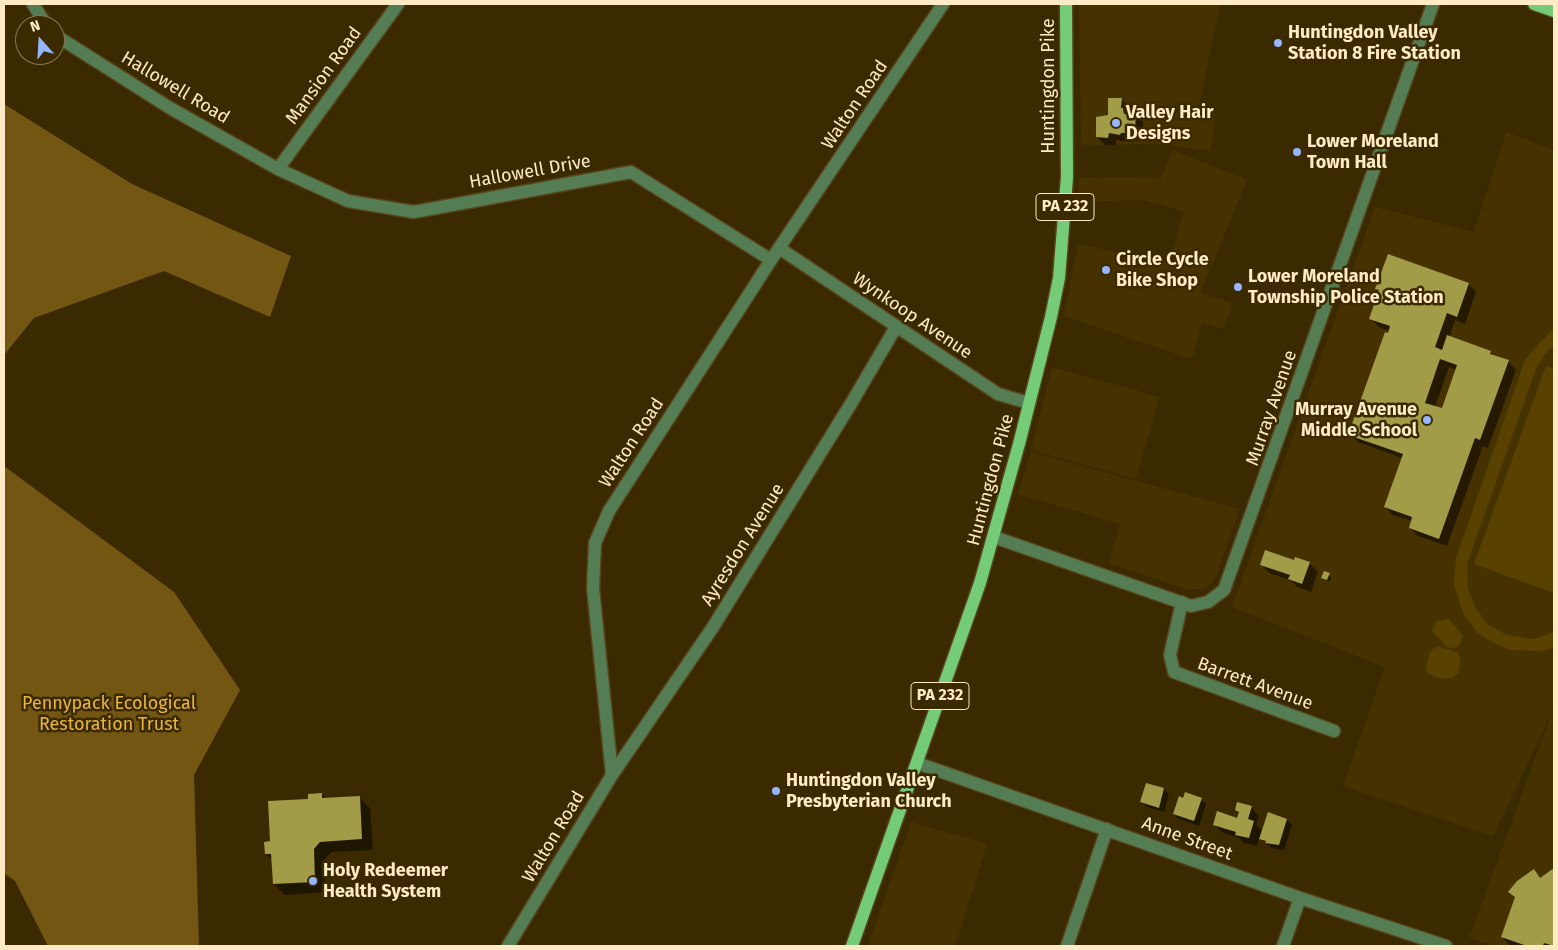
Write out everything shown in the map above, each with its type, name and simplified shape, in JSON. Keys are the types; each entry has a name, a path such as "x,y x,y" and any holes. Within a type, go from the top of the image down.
{"main road":[{"name":"Huntingdon Pike","path":"852,946 980,583 1030,403 1059,278 1067,177 1066,4"},
{"path":"1534,4 1554,11"}],"street":[{"path":"33,4 40,15"},
{"name":"Mansion Road","path":"278,169 398,4"},
{"name":"Walton Road","path":"508,946 612,775 593,588 595,543 609,511 771,260 943,4"},
{"name":"Murray Avenue","path":"994,537 1191,606 1208,602 1224,590 1230,578 1397,100 1433,4"},
{"name":"Hallowell Road","path":"65,41 170,108 278,169"},
{"name":"Hallowell Drive","path":"278,169 348,201 414,212 631,172 771,260"},
{"name":"Wynkoop Avenue","path":"779,248 998,394 1030,403"},
{"name":"Ayresdon Avenue","path":"612,775 712,627 852,402 896,327"},
{"name":"Barrett Avenue","path":"1182,602 1170,655 1174,672 1334,731"},
{"name":"Anne Street","path":"917,763 1300,898 1446,946"},
{"path":"1067,946 1107,829"},
{"path":"1283,946 1300,898"}],"shaded area":[{"path":"1079,4 1220,4 1199,105 1216,109 1211,151 1163,144 1081,145"},
{"name":"Murray Avenue Middle School","path":"1506,132 1554,150 1554,946 1495,946 1469,938 1553,710 1493,836 1343,786 1385,667 1232,607 1375,207 1474,232"},
{"path":"1172,150 1247,180 1200,293 1232,303 1224,329 1202,323 1192,359 1064,316 1078,244 1170,262 1183,214 1183,211 1143,200 1078,202 1079,178 1153,177 1161,179"},
{"path":"1554,329 1554,346 1545,354 1536,369 1467,564 1468,589 1475,607 1488,625 1507,635 1534,639 1554,632 1554,647 1543,651 1511,650 1496,644 1478,633 1464,615 1454,586 1456,558 1525,360"},
{"path":"1546,366 1554,369 1554,593 1474,564"},
{"path":"1052,367 1159,397 1136,479 1031,450"},
{"path":"1031,452 1239,509 1217,574 1212,583 1203,589 1186,589 1109,563 1120,524 1018,494"},
{"path":"1449,619 1463,636 1458,647 1448,648 1432,631 1437,621"},
{"path":"1438,646 1458,653 1461,661 1458,673 1453,678 1442,679 1427,673 1426,666 1430,651"},
{"path":"911,822 987,844 955,946 868,946"}],"green space":[{"path":"4,104 132,184 291,256 270,317 164,271 34,318 4,355"},
{"name":"Pennypack Ecological Restoration Trust","path":"4,466 174,592 240,690 194,775 199,946 48,946 15,881 4,873"}],"building":[{"name":"Valley Hair Designs","path":"1108,98 1122,98 1121,108 1123,108 1124,114 1136,113 1135,129 1131,133 1121,133 1120,135 1109,133 1108,138 1096,137 1096,117 1108,115"},
{"path":"1388,254 1469,283 1457,317 1447,313 1435,347 1442,350 1447,335 1491,351 1490,354 1509,360 1480,440 1475,438 1439,539 1409,528 1412,517 1384,507 1403,454 1348,435 1385,332 1388,333 1390,326 1369,319 1379,290 1375,289","holes":["1440,359 1457,365 1442,408 1425,403"]},
{"path":"1265,550 1294,560 1295,557 1310,562 1302,584 1288,579 1290,575 1260,565"},
{"path":"1324,571 1330,573 1327,580 1321,578"},
{"path":"1146,783 1164,788 1159,808 1140,802"},
{"path":"1185,792 1202,798 1194,821 1173,814 1179,796 1183,798"},
{"path":"322,793 322,798 360,796 362,839 320,842 314,849 315,882 273,884 271,854 265,854 264,842 270,841 268,801 308,799 308,794"},
{"path":"1237,802 1252,806 1248,819 1254,821 1249,838 1235,835 1236,832 1213,825 1217,811 1237,818 1239,812 1235,810"},
{"path":"1268,812 1287,819 1279,845 1265,843 1266,841 1259,839"},
{"path":"1554,868 1554,946 1544,943 1543,946 1527,946 1501,937 1515,897 1508,892 1517,881 1534,869 1540,878"}],"place":[{"name":"Huntingdon Valley Station 8 Fire Station","path":"1278,43"},
{"name":"Valley Hair Designs","path":"1116,123"},
{"name":"Lower Moreland Town Hall","path":"1297,152"},
{"name":"Circle Cycle Bike Shop","path":"1106,270"},
{"name":"Lower Moreland Township Police Station","path":"1238,287"},
{"name":"Murray Avenue Middle School","path":"1427,420"},
{"name":"Huntingdon Valley Presbyterian Church","path":"776,791"},
{"name":"Holy Redeemer Health System","path":"313,881"}]}
